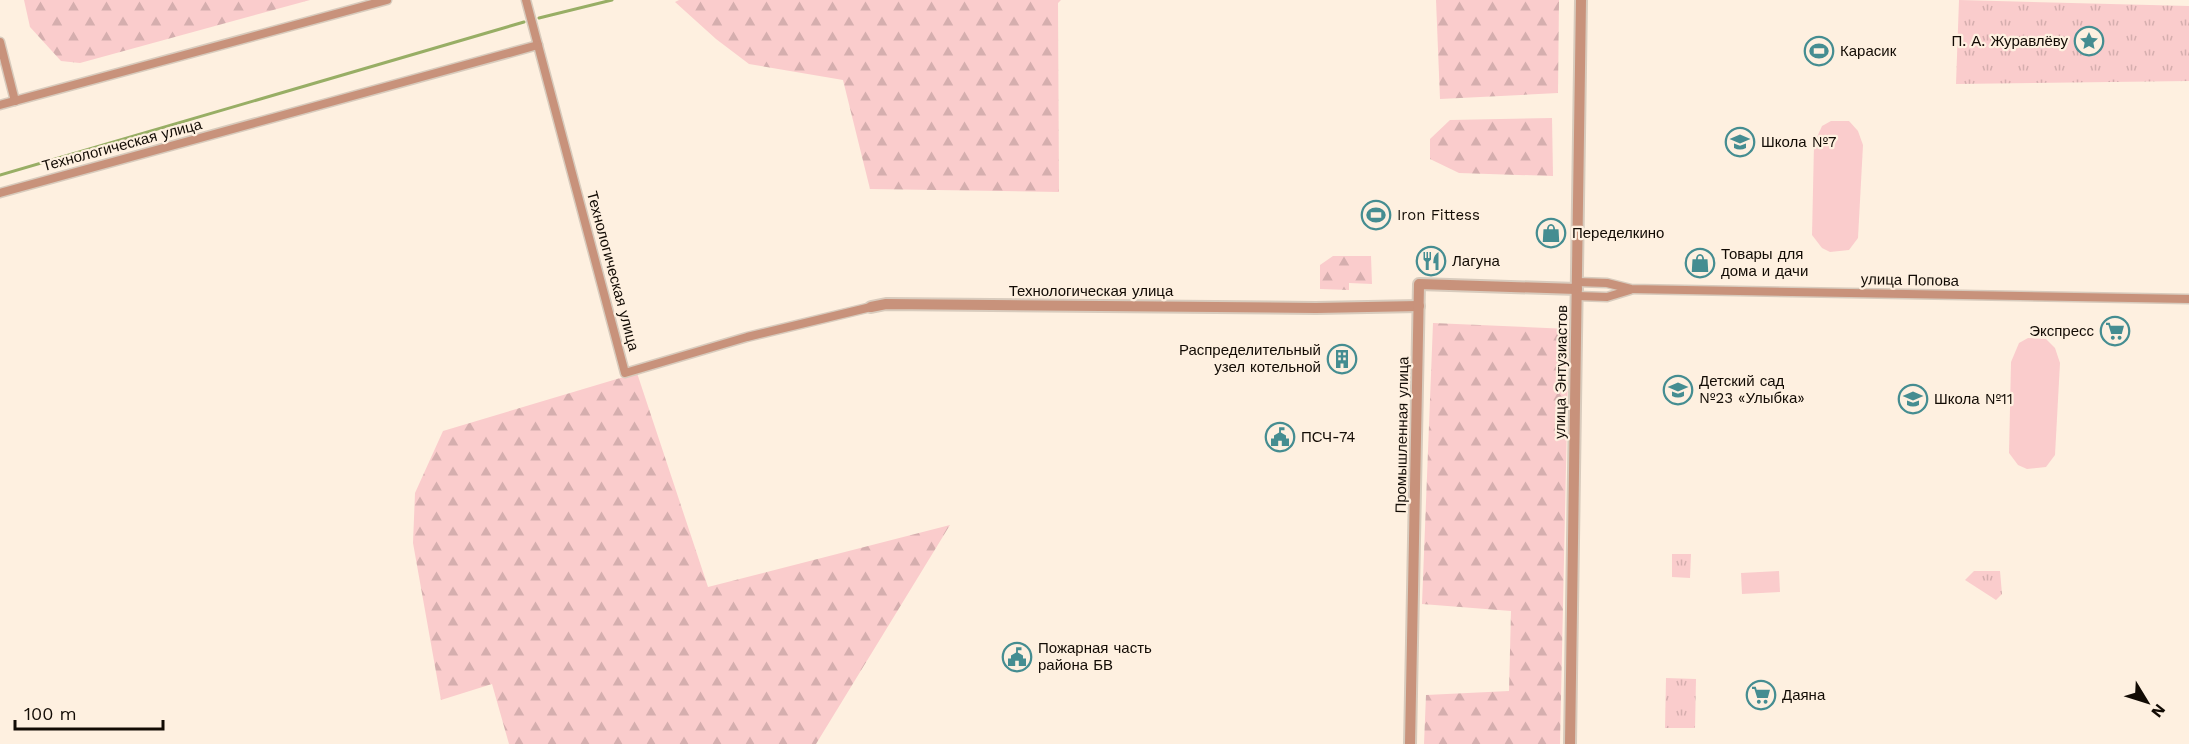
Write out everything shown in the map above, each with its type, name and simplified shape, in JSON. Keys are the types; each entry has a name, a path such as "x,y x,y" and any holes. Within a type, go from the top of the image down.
{"street":[{"path":"0,105 387,0"},
{"path":"526,0 538,45"},
{"name":"улица Энтузиастов","path":"1570,744 1581,0"},
{"path":"0,42 15,101"},
{"name":"Технологическая улица","path":"0,194 538,45 625,373 747,337 886,304 1316,308 1419,306"},
{"name":"улица Попова","path":"1577,289 1607,283 1631,289 2189,299"},
{"name":"Промышленная улица","path":"1410,744 1419,284 1577,289"},
{"name":"улица Попова","path":"1577,289 1607,297 1631,289"}],"green space":[{"path":"24,0 310,0 80,63 61,61 30,27"},
{"path":"679,0 1061,0 1058,3 1059,192 870,189 843,80 749,64 716,39 675,2"},
{"path":"1436,0 1559,0 1558,93 1440,99"},
{"path":"1959,0 2189,6 2189,81 1956,84"},
{"path":"1552,118 1553,176 1459,173 1430,159 1430,139 1450,120"},
{"path":"1831,121 1849,121 1858,131 1863,145 1858,238 1849,250 1830,252 1822,248 1812,235 1814,144 1822,126"},
{"path":"1333,256 1371,256 1372,284 1349,283 1349,290 1320,289 1320,265"},
{"path":"1433,323 1569,329 1560,744 1424,744 1426,695 1509,691 1511,611 1422,604"},
{"path":"2028,338 2046,339 2055,348 2060,363 2055,455 2046,467 2027,469 2018,465 2009,453 2011,362 2019,343"},
{"path":"637,373 708,587 950,525 816,744 509,744 492,684 441,700 413,543 415,493 443,431"},
{"path":"1672,554 1691,554 1690,578 1672,577"},
{"path":"1779,571 1780,592 1742,594 1741,573"},
{"path":"1974,571 2000,571 2002,594 1996,600 1965,580"},
{"path":"1666,678 1696,679 1695,728 1665,728"}],"waterway":[{"path":"539,18 612,0"},
{"path":"0,175 524,22"}],"place":[{"name":"П. А. Журавлёву","path":"2089,41"},
{"name":"Карасик","path":"1819,51"},
{"name":"Школа №7","path":"1740,142"},
{"name":"Iron Fittess","path":"1376,215"},
{"name":"Переделкино","path":"1551,233"},
{"name":"Лагуна","path":"1431,261"},
{"name":"Товары для дома и дачи","path":"1700,263"},
{"name":"Экспресс","path":"2115,331"},
{"name":"Распределительный узел котельной","path":"1342,359"},
{"name":"Детский сад №23 «Улыбка»","path":"1678,390"},
{"name":"Школа №11","path":"1913,399"},
{"name":"ПСЧ-74","path":"1280,437"},
{"name":"Пожарная часть района БВ","path":"1017,657"},
{"name":"Даяна","path":"1761,695"}]}
